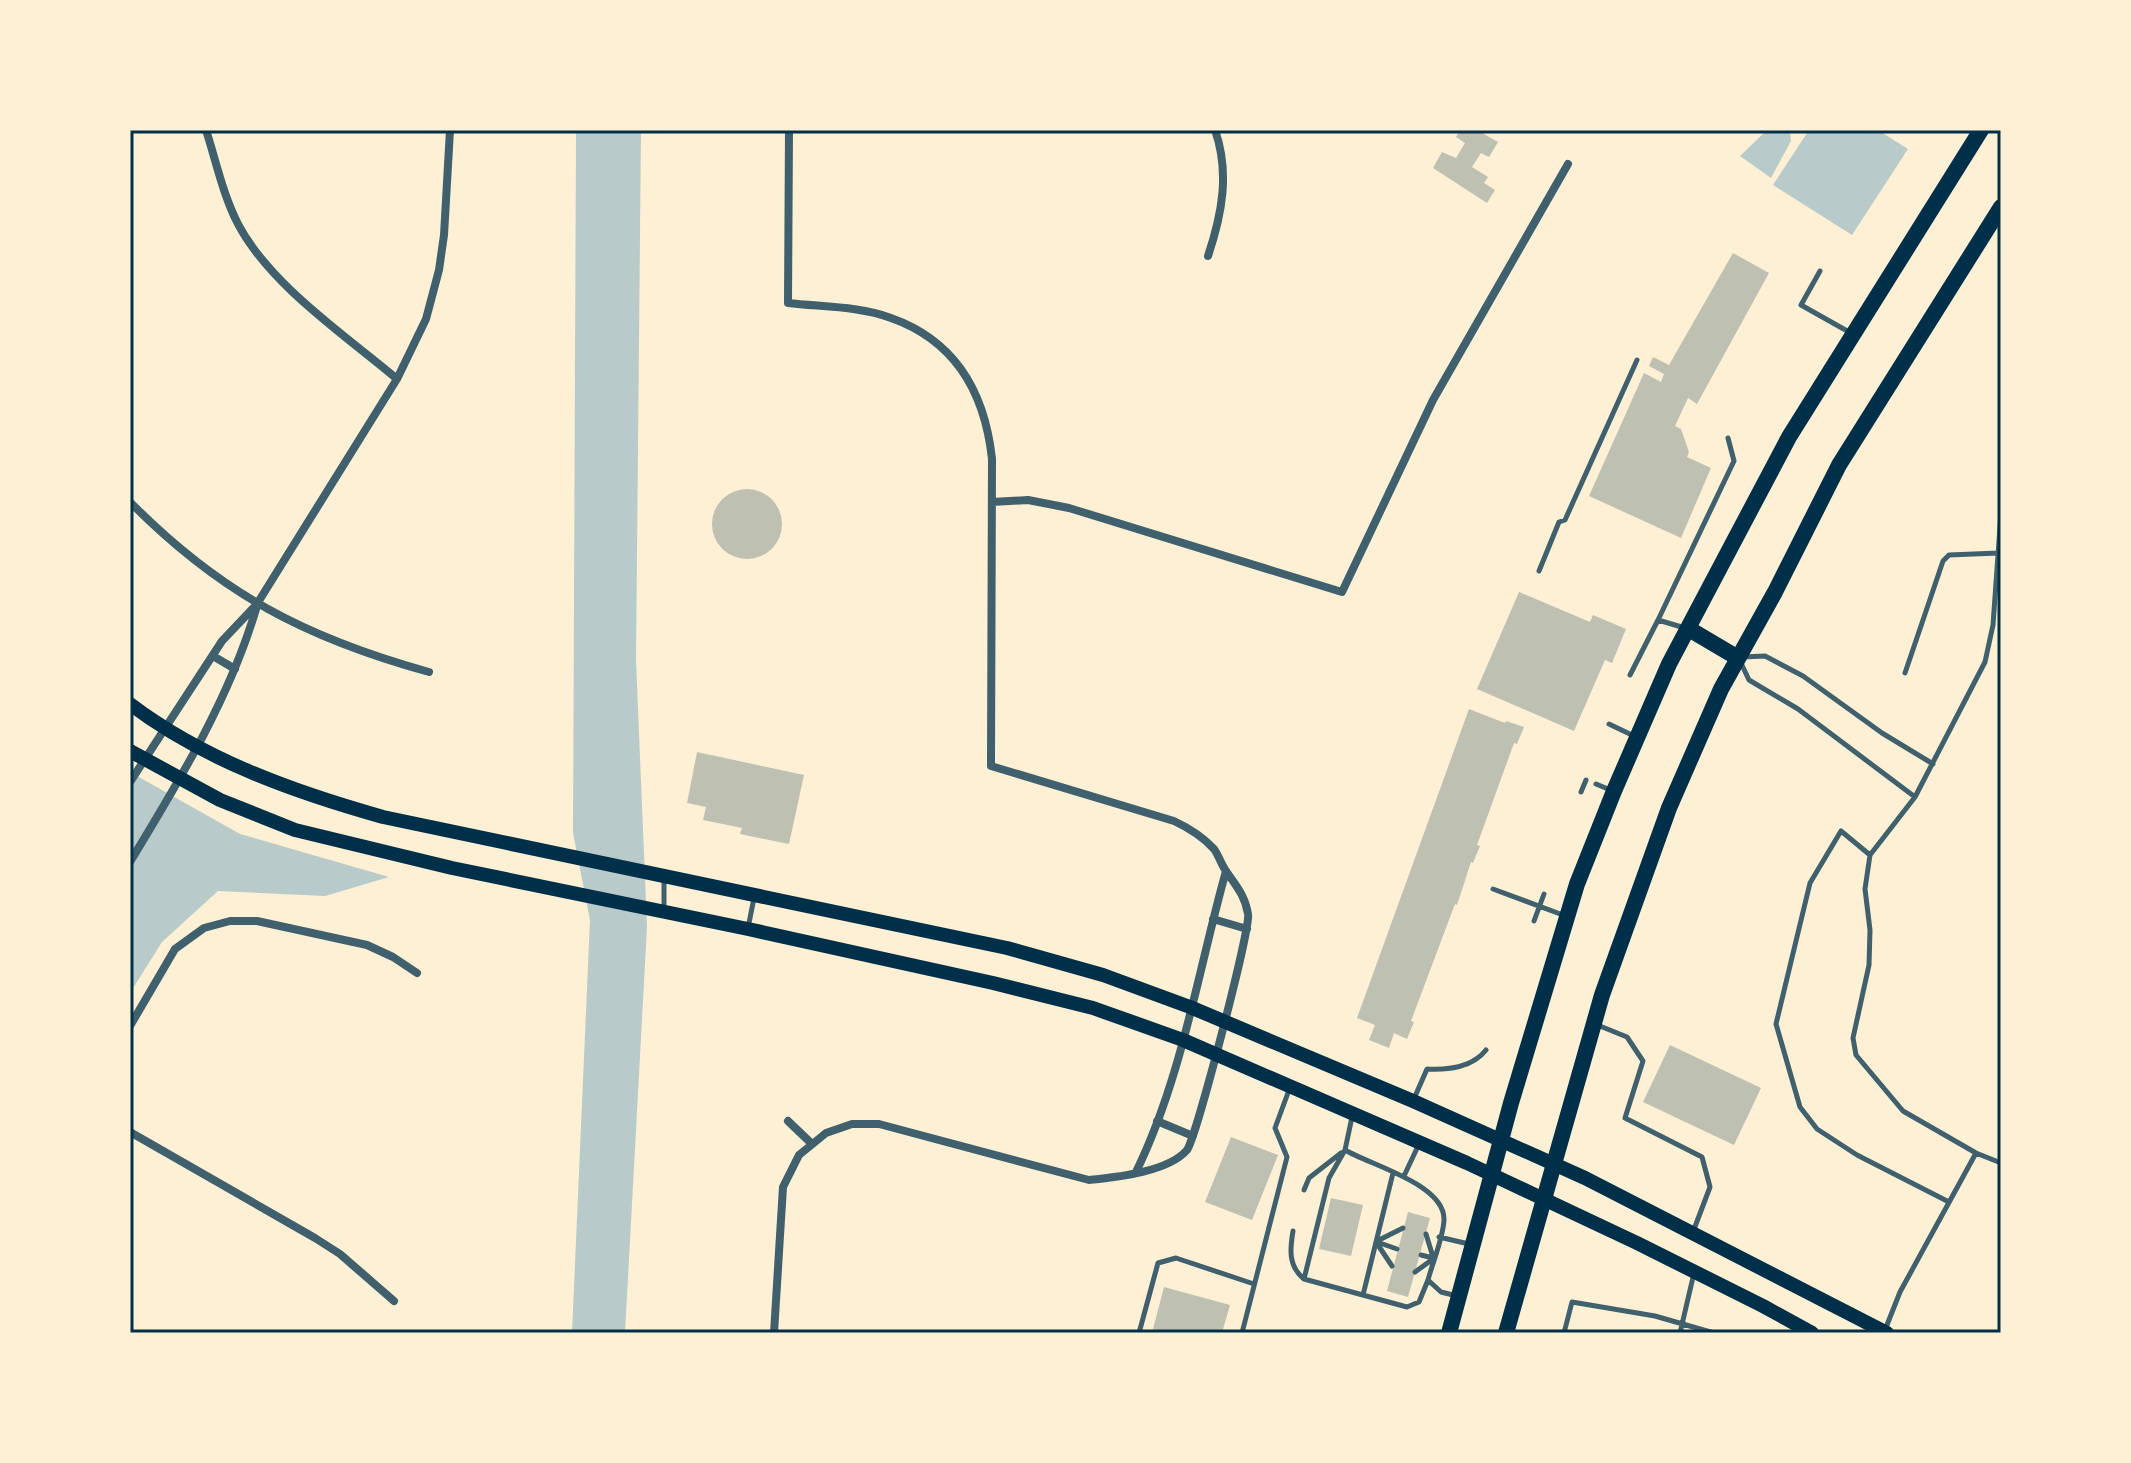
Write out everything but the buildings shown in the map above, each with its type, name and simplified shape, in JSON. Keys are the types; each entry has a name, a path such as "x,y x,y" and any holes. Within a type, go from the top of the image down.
{"main road":[{"path":"1449,1333 1567,917 1614,791 1669,664 1789,437 1981,130"},
{"path":"1506,1333 1594,1023 1669,808 1721,689 1839,465 2001,207"},
{"path":"1689,629 1738,658"},
{"path":"130,704 235,765 316,798 383,817 1007,948 1103,975 1226,1020 1553,1164 1693,1232 1885,1333"},
{"path":"130,751 220,800 295,830 452,868 748,929 1093,1008 1183,1040 1420,1142 1694,1272 1812,1333"}],"street":[{"path":"206,130 237,222 256,253 280,279 397,379"},
{"path":"130,782 222,641 257,604 397,379 426,319 439,270 450,130"},
{"path":"774,1333 783,1187 799,1155 826,1133 852,1124 879,1124 1089,1180 1116,1178 1171,1164 1189,1148 1193,1136 1226,1020 1250,917 1241,889 1226,871 1215,850 1192,830 1174,821 991,766 992,502 989,430 980,400 964,373 944,349 919,331 890,317 788,303 789,130"},
{"path":"1208,256 1220,220 1223,188 1222,151 1215,130"},
{"path":"992,502 1028,500 1069,508 1342,592 1433,400 1568,164"},
{"path":"130,502 191,560 257,604 313,633 374,657 429,672"},
{"path":"130,862 199,746 235,669 257,604"},
{"path":"213,656 235,669"},
{"path":"1136,1172 1157,1121 1183,1040 1226,871"},
{"path":"1213,919 1247,929"},
{"path":"130,1026 175,949 204,928 230,921 257,921 367,945 417,973"},
{"path":"788,1121 812,1144"},
{"path":"1157,1121 1193,1136"},
{"path":"130,1132 340,1254 394,1301"}],"lane":[{"path":"1820,271 1801,305 1853,334"},
{"path":"1539,571 1559,522 1565,520 1637,360"},
{"path":"1630,675 1734,461 1728,438"},
{"path":"2001,513 1993,625 1985,662 1915,797 1870,855 1865,889 1870,930 1869,965 1853,1038 1856,1055 1903,1111 1976,1153 2001,1163"},
{"path":"1905,673 1943,561 1949,555 1998,553"},
{"path":"1658,620 1689,629"},
{"path":"1915,797 1798,709 1749,680 1738,658 1765,656 1803,676 1882,733 1933,764"},
{"path":"1609,724 1637,737"},
{"path":"1581,792 1586,780"},
{"path":"1596,784 1614,791"},
{"path":"1870,855 1841,831 1810,883 1776,1024 1800,1107 1817,1129 1857,1155 1949,1202"},
{"path":"664,876 664,912"},
{"path":"1493,889 1567,917"},
{"path":"748,929 755,894"},
{"path":"1534,921 1544,894"},
{"path":"1594,1023 1627,1037 1643,1061 1625,1118 1702,1157 1710,1187 1693,1232"},
{"path":"1413,1101 1427,1069 1460,1066 1478,1059 1486,1050"},
{"path":"1242,1333 1287,1157 1275,1128 1290,1085"},
{"path":"1304,1279 1329,1178 1345,1150 1353,1112"},
{"path":"1404,1176 1420,1142"},
{"path":"1293,1231 1291,1257 1297,1273 1304,1279 1407,1307 1419,1302 1444,1218 1436,1200 1404,1176 1345,1150"},
{"path":"1304,1190 1309,1178 1345,1150"},
{"path":"1885,1333 1900,1292 1976,1153"},
{"path":"1363,1295 1393,1173"},
{"path":"1376,1242 1403,1228"},
{"path":"1426,1234 1434,1258"},
{"path":"1439,1237 1473,1245"},
{"path":"1376,1242 1397,1249"},
{"path":"1376,1242 1392,1266"},
{"path":"1421,1255 1434,1258"},
{"path":"1139,1333 1158,1263 1176,1258 1254,1284"},
{"path":"1415,1272 1434,1258"},
{"path":"1680,1333 1694,1272"},
{"path":"1428,1280 1441,1292 1459,1297"},
{"path":"1564,1333 1572,1302 1655,1316 1714,1333"}],"shaded area":[{"path":"576,130 641,130 636,660 647,927 625,1333 572,1333 590,920 573,833"},
{"path":"1767,130 1790,130 1791,141 1771,178 1740,156"},
{"path":"1809,130 1878,130 1908,149 1852,235 1773,185"},
{"path":"130,772 240,834 389,877 325,896 218,891 162,942 130,993"}]}
